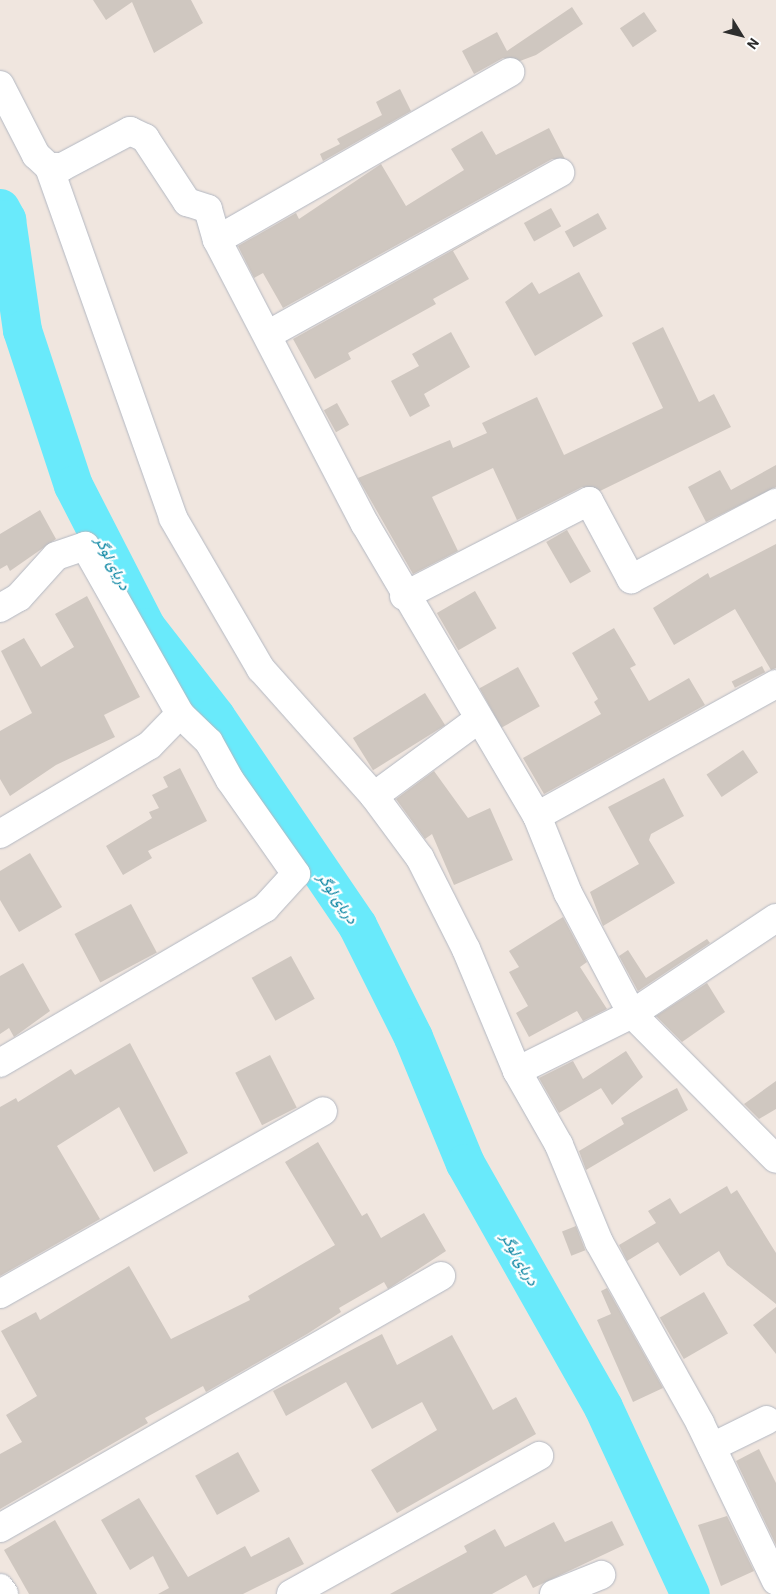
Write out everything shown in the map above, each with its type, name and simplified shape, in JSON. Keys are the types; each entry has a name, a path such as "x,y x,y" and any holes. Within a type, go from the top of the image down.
{"street":[{"path":"216,240 510,72"},
{"path":"0,85 36,155 49,167 173,518 261,669 374,796 436,887 517,1071 559,1145 599,1242 712,1447 776,1581"},
{"path":"49,167 62,167 130,131 145,138 176,191 187,202 208,209 216,240 269,334 404,596 537,816 568,893 632,1014 776,1160"},
{"path":"269,334 560,174"},
{"path":"404,596 589,500 631,579 776,503"},
{"path":"0,608 19,597 56,556 85,546 180,714 209,742 230,780 296,874 265,908 0,1062"},
{"path":"537,816 776,684"},
{"path":"0,834 150,745 180,714"},
{"path":"374,796 480,719"},
{"path":"517,1071 632,1014 776,918"},
{"path":"0,1294 322,1111"},
{"path":"0,1528 440,1276"},
{"path":"712,1447 766,1420"},
{"path":"292,1594 539,1456"},
{"path":"554,1594 601,1575"},
{"path":"0,1588 4,1594"}],"building":[{"path":"93,0 191,0 203,23 154,53 132,2 106,20"},
{"path":"572,7 583,24 536,55 520,61 503,58 474,74 462,51 497,32 507,51"},
{"path":"644,12 657,31 633,47 620,28"},
{"path":"400,89 411,111 323,161 320,154 340,144 337,139 382,115 376,102"},
{"path":"549,128 565,159 552,159 283,308 263,273 254,278 238,246 296,213 299,219 381,164 406,206 464,170 451,149 482,131 496,155"},
{"path":"551,208 561,226 534,241 524,223"},
{"path":"598,213 607,229 573,247 565,231"},
{"path":"512,217 453,251 469,279 433,299 436,304 348,353 351,359 315,379 293,339"},
{"path":"579,272 603,316 535,356 505,302 532,282 539,294"},
{"path":"663,327 699,402 714,394 731,427 600,491 582,487 517,520 493,468 432,497 458,551 413,574 358,478 450,440 453,448 487,433 482,423 537,397 564,455 663,408 632,343"},
{"path":"451,332 470,367 424,394 430,406 410,417 391,381 419,366 412,354"},
{"path":"337,403 349,425 336,432 324,410"},
{"path":"776,465 776,487 706,522 688,487 720,470 731,490"},
{"path":"40,510 56,539 10,571 7,565 0,569 0,534"},
{"path":"567,530 591,572 570,584 546,542"},
{"path":"776,544 776,668 771,670 735,609 674,645 653,608 708,573 710,578"},
{"path":"475,591 496,628 458,650 437,613"},
{"path":"87,596 140,697 104,715 115,737 56,765 10,796 0,779 0,731 32,713 1,651 24,638 41,667 74,647 55,614"},
{"path":"614,628 636,665 630,668 649,701 689,678 705,705 544,794 523,758 601,714 594,702 598,699 572,653"},
{"path":"762,666 765,672 735,688 732,681"},
{"path":"518,667 540,706 501,728 480,688"},
{"path":"425,693 445,725 373,770 353,738"},
{"path":"743,750 758,772 722,797 707,775"},
{"path":"180,768 207,821 148,851 152,858 123,875 106,846 152,818 149,812 159,808 152,795 168,787 163,777"},
{"path":"434,771 468,818 490,808 513,860 454,885 432,834 425,839 396,799"},
{"path":"664,778 684,816 651,834 649,840 675,883 603,926 590,892 639,864 608,807"},
{"path":"30,853 62,907 19,932 0,900 0,871"},
{"path":"131,904 157,953 100,983 74,934"},
{"path":"563,917 587,962 580,967 607,1009 583,1021 577,1011 529,1037 516,1013 528,1006 509,972 519,967 509,951"},
{"path":"707,939 710,943 638,991 619,956 628,950 646,978"},
{"path":"291,956 315,999 275,1021 252,978"},
{"path":"23,963 50,1011 14,1037 9,1028 0,1034 0,976"},
{"path":"707,983 725,1012 682,1042 656,1016"},
{"path":"130,1043 188,1153 154,1172 119,1107 57,1146 100,1219 0,1276 0,1107 16,1098 18,1102 71,1069 75,1075"},
{"path":"626,1051 643,1077 612,1105 601,1088 559,1113 539,1078 573,1061 583,1079"},
{"path":"270,1055 297,1108 262,1125 235,1073"},
{"path":"776,1081 776,1109 759,1119 744,1104"},
{"path":"677,1088 688,1110 586,1170 579,1151 624,1124 621,1118"},
{"path":"318,1142 362,1216 367,1213 381,1238 424,1213 446,1251 388,1289 384,1282 339,1308 341,1312 307,1334 206,1392 203,1386 145,1418 148,1423 0,1509 0,1454 22,1442 6,1415 37,1396 1,1331 36,1312 40,1320 129,1266 171,1339 250,1300 248,1296 335,1245 285,1162"},
{"path":"727,1186 731,1194 737,1190 776,1253 776,1304 727,1265 719,1251 680,1276 658,1242 627,1261 619,1245 656,1223 648,1211 670,1198 680,1214"},
{"path":"576,1226 585,1250 571,1256 562,1231"},
{"path":"607,1288 663,1388 633,1402 597,1320 611,1314 601,1291"},
{"path":"704,1292 728,1334 684,1359 660,1318"},
{"path":"776,1307 776,1354 753,1325"},
{"path":"382,1334 397,1365 452,1335 493,1410 516,1397 536,1434 397,1513 371,1470 437,1430 422,1402 372,1429 346,1382 286,1416 273,1391"},
{"path":"759,1449 776,1483 776,1545 736,1461"},
{"path":"238,1452 260,1491 217,1515 195,1476"},
{"path":"139,1498 188,1577 245,1546 251,1557 289,1537 304,1564 243,1594 158,1594 169,1588 153,1556 130,1570 101,1520"},
{"path":"727,1516 754,1571 721,1586 698,1525"},
{"path":"55,1520 97,1594 29,1594 4,1550"},
{"path":"612,1521 624,1545 533,1588 526,1575 492,1594 390,1594 467,1552 464,1546 495,1529 505,1547 554,1522 565,1542"}],"waterway":[{"name":"دریای لوگر","path":"0,208 6,219 22,330 73,485 146,627 215,716 357,925 413,1037 465,1163 603,1407 690,1594"}]}
